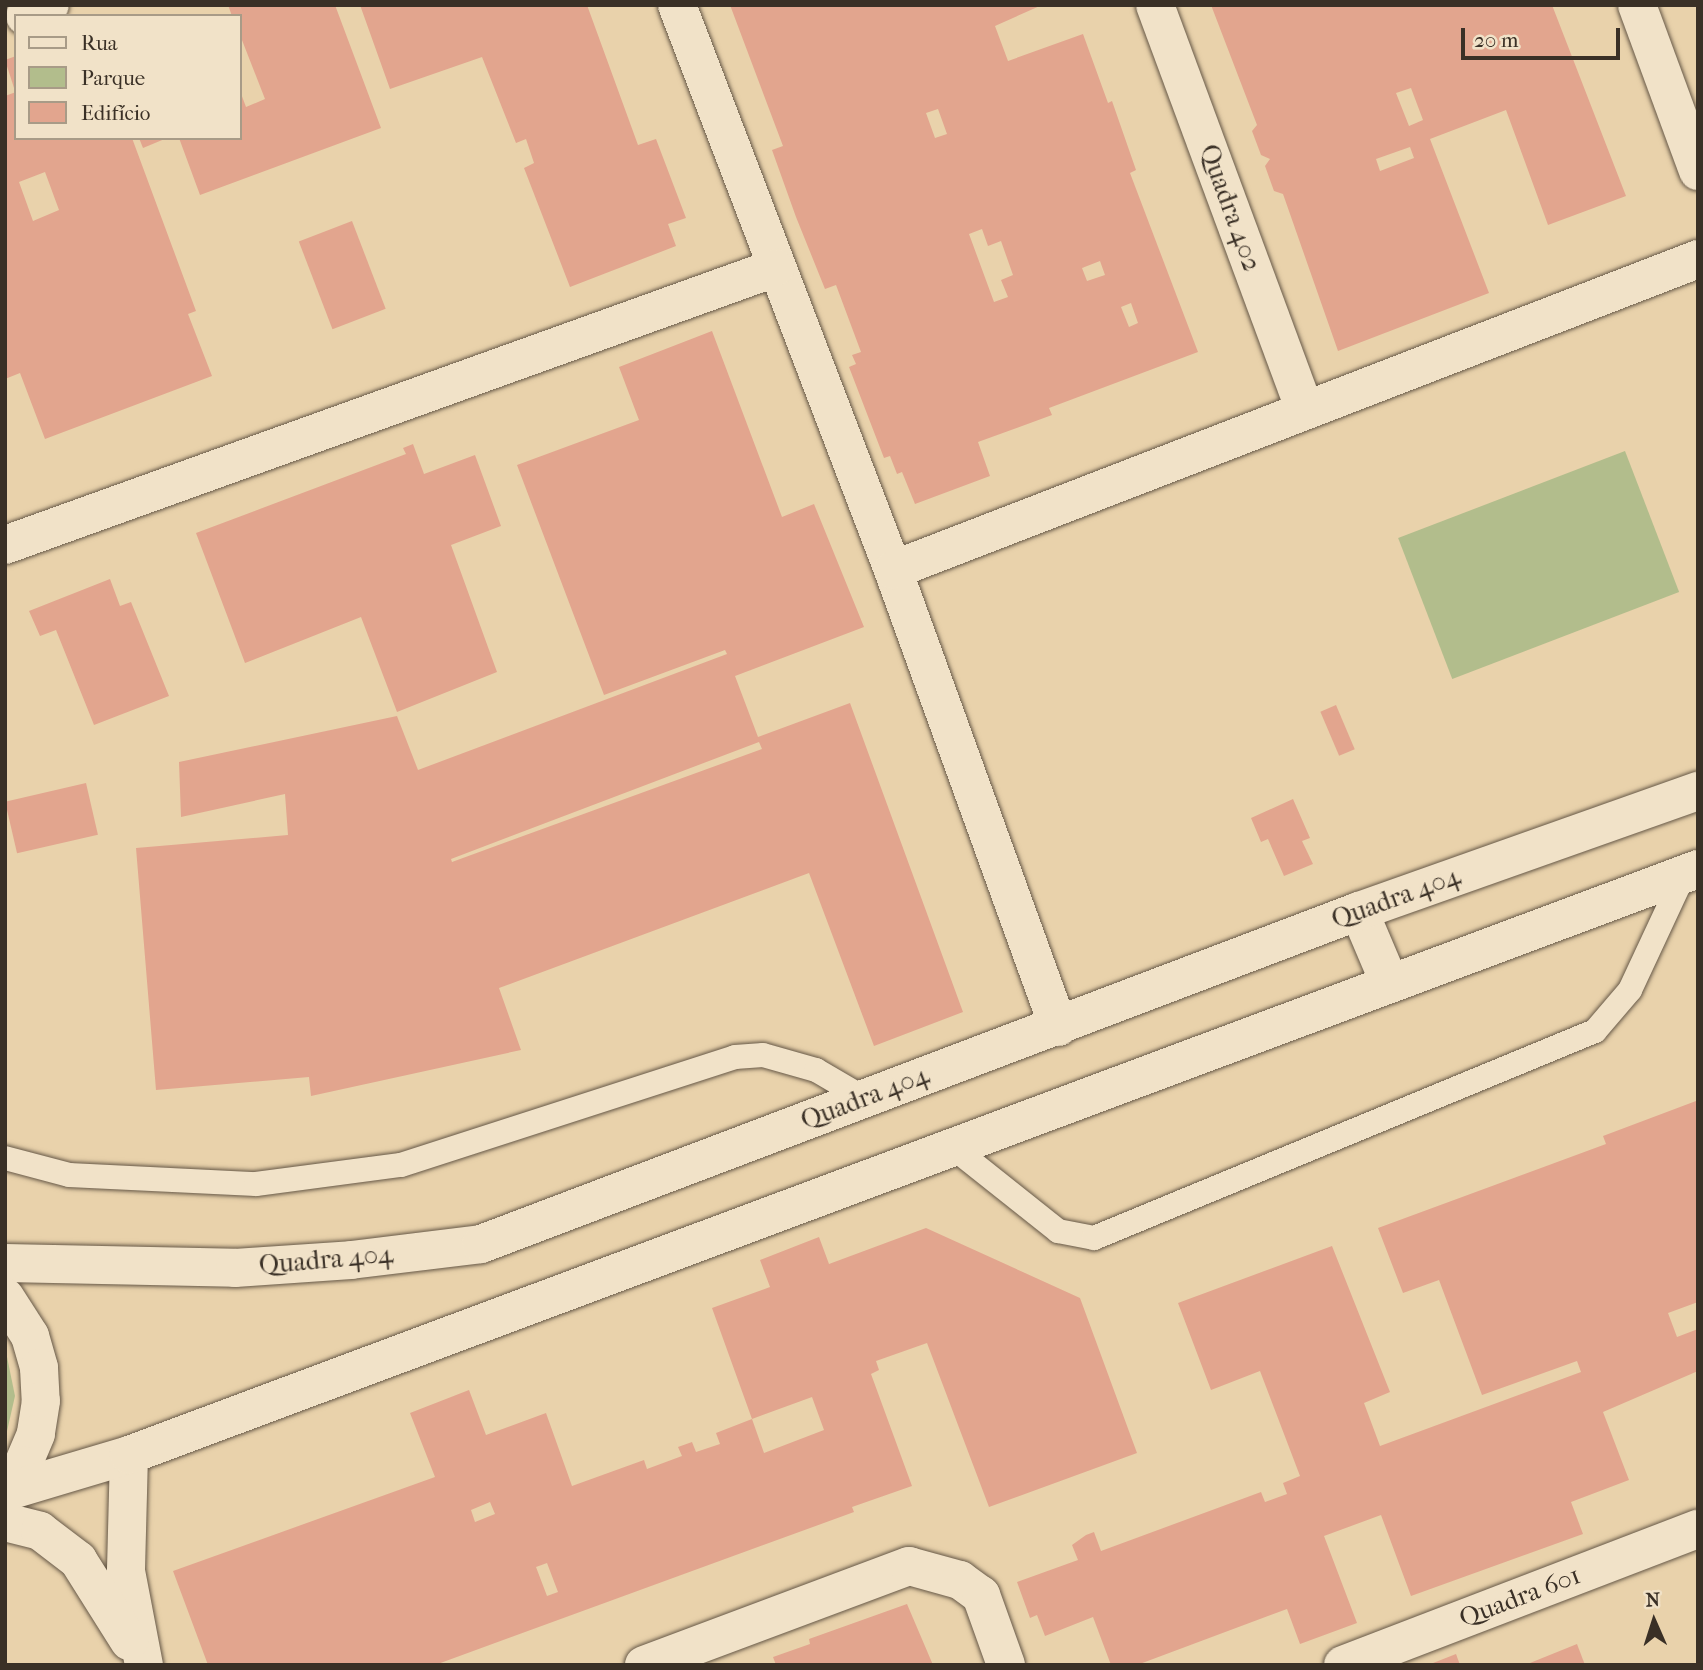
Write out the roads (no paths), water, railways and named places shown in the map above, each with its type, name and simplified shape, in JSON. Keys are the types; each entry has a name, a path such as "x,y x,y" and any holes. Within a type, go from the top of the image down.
{"street":[{"path":"30,14 50,5"},
{"path":"677,5 775,268 893,570 1058,1027"},
{"name":"Quadra 402","path":"1155,5 1305,410"},
{"path":"1637,5 1698,171"},
{"path":"893,570 1698,259"},
{"path":"5,545 775,268"},
{"name":"Quadra 404","path":"5,1263 234,1268 351,1260 481,1244 1359,911 1698,791"},
{"path":"5,1492 129,1455 955,1149 1691,872"},
{"path":"1359,911 1390,984"},
{"path":"5,1297 30,1336 39,1368 41,1401 36,1434 23,1465 5,1492"},
{"path":"129,1455 125,1571 142,1665"},
{"path":"5,1522 40,1531 78,1560 115,1612 142,1665"},
{"name":"Quadra 601","path":"1343,1665 1698,1529"},
{"path":"643,1665 909,1566 961,1580 981,1595 1006,1665"}],"lane":[{"path":"955,1149 1058,1231 1094,1238 1595,1031 1630,990 1691,872"},
{"path":"5,1158 69,1175 256,1184 401,1165 735,1058 763,1055 816,1070 864,1098"}]}
